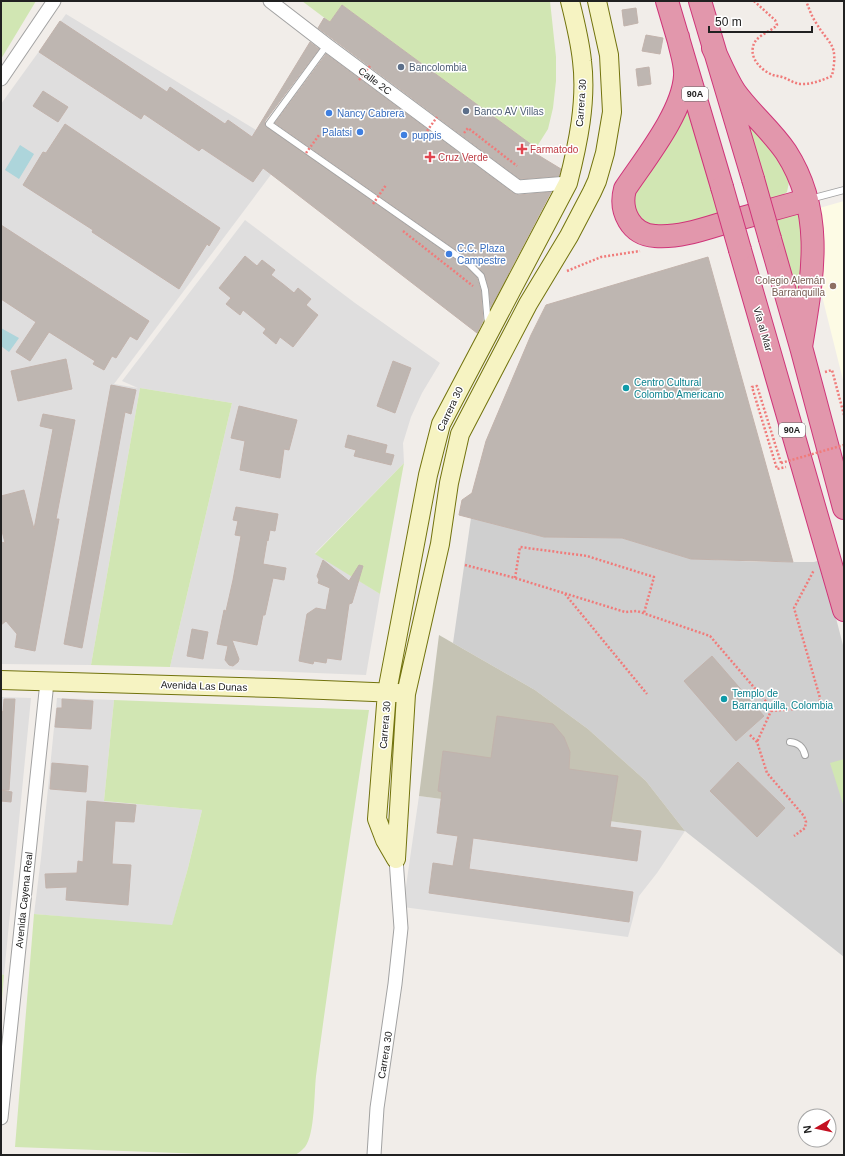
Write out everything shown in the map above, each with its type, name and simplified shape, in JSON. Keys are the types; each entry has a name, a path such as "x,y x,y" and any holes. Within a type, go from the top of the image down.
{"highway":[{"name":"Vía al Mar","path":"667,1 844,610"},
{"path":"700,1 801,347 844,508"},
{"path":"678,36 685,74 682,93 674,114 626,190 623,207 629,221 638,230 648,235 669,236 695,231 807,200"},
{"path":"713,48 729,82 735,91 786,152 807,200 812,224 814,254 810,294 801,347"}],"main road":[{"name":"Carrera 30","path":"396,859 385,840 377,819 387,692 428,475 441,424 568,183 574,159 584,88 582,62 570,1"},
{"name":"Carrera 30","path":"396,859 406,694 440,544 449,483 460,434 528,304 569,236 592,192 597,181 605,153 612,112 609,55 596,1"},
{"name":"Avenida Las Dunas","path":"1,680 387,692 406,694"}],"street":[{"path":"1,79 54,1"},
{"name":"Calle 2C","path":"270,1 518,186 568,183"},
{"name":"Avenida Cayena Real","path":"1,1118 47,682"},
{"name":"Carrera 30","path":"374,1155 377,1108 395,984 401,928 402,893 396,859"}],"lane":[{"path":"327,45 270,124 462,259 482,276 485,290 488,333"},
{"path":"807,200 844,190"},
{"path":"790,742 801,746 805,755"}],"path":[{"path":"754,1 775,20 777,24 774,29 756,40 753,48 753,57 760,67 772,74 802,84 818,82 832,76 835,58 833,46 815,22 806,1"},
{"path":"359,80 370,66"},
{"path":"427,131 438,117"},
{"path":"306,153 319,135"},
{"path":"372,204 386,185"},
{"path":"565,272 601,257 646,249"},
{"path":"777,469 752,387 757,386 781,463 844,445"},
{"path":"514,578 520,547 587,556 654,577 644,613"},
{"path":"465,565 514,578 625,612 637,610 710,636 770,706 771,712 757,742"},
{"path":"771,712 814,707 818,706 820,702 794,608 815,567"},
{"path":"564,594 647,694"},
{"path":"750,735 757,742 767,773 804,816 806,822 805,828 794,836"}],"shaded area":[{"path":"66,14 256,130 288,152 114,384 138,388 122,381 245,220 355,303 440,363 422,393 411,417 403,443 404,463 315,553 380,594 366,675 170,667 232,403 140,388 91,665 1,664 1,104"},
{"name":"Colegio Alemán Barranquilla","path":"844,201 844,384 823,300 819,272 816,209"},
{"path":"471,518 544,537 622,538 691,559 767,562 814,562 821,560 844,649 844,957 685,831 646,781 588,729 535,690 453,643"},
{"path":"439,635 535,690 588,729 646,781 685,831 419,796"},
{"path":"1,697 31,698 4,975 1,974"},
{"path":"57,698 114,700 104,801 202,810 172,926 34,914"},
{"path":"419,796 685,831 657,873 639,896 628,937 403,907"}],"green space":[{"path":"1,1 36,1 1,59"},
{"path":"302,1 550,1 556,57 556,81 553,108 548,129 536,148 342,5 330,22"},
{"path":"687,105 719,213 672,228 647,225 639,218 634,210 633,198 635,188"},
{"path":"741,110 785,164 789,182 787,192 780,197 770,200"},
{"path":"805,212 807,270 796,297 774,220"},
{"path":"140,388 232,403 170,667 91,665"},
{"path":"404,463 380,594 315,554"},
{"path":"114,700 369,710 322,1030 311,1133 305,1147 295,1155 232,1155 15,1147 34,914 172,925 202,810 104,801"},
{"path":"844,759 844,807 830,763"},
{"path":"1,974 4,975 1,1011"}],"water":[{"path":"20,145 34,154 19,179 5,170"},
{"path":"1,328 19,338 9,352 1,346"}],"building":[{"path":"342,5 536,148 533,152 561,169 559,176 520,179 318,28 324,18 330,22"},
{"path":"636,8 638,23 624,26 622,10"},
{"path":"60,21 167,92 170,87 225,124 228,120 252,137 310,42 319,49 265,121 265,126 466,267 477,278 481,291 483,321 477,333 263,168 253,182 202,148 199,151 144,114 141,119 39,52"},
{"path":"646,35 663,38 660,54 642,51"},
{"path":"326,54 513,193 519,195 551,192 491,307 489,289 485,275 472,261 275,123"},
{"path":"649,67 651,84 638,86 636,69"},
{"path":"43,91 68,107 58,122 33,106"},
{"path":"65,124 220,228 209,246 207,244 179,289 92,232 93,230 23,185 43,152 46,153"},
{"path":"1,225 149,321 137,340 130,336 116,358 112,356 104,370 93,364 95,361 49,332 30,361 16,352 36,322 1,299"},
{"path":"245,256 257,266 262,260 275,270 271,275 294,293 298,288 311,299 306,305 318,315 293,347 280,337 276,344 263,333 266,329 243,310 240,315 226,304 231,298 219,288"},
{"name":"Centro Cultural Colombo Americano","path":"708,257 793,562 691,559 622,538 544,537 459,515 462,500 472,493 486,441 531,335 546,305"},
{"path":"66,359 72,389 18,401 11,371"},
{"path":"393,361 411,368 395,413 377,406"},
{"path":"111,385 136,390 131,414 125,412 82,648 64,644"},
{"path":"239,406 297,420 289,450 284,449 280,478 240,470 245,441 231,438"},
{"path":"43,414 75,420 56,519 59,519 35,651 15,647 17,634 6,621 1,625 1,542 5,543 1,527 1,496 24,490 34,529 53,429 40,426"},
{"path":"348,435 387,445 385,453 394,455 391,465 354,456 356,450 345,447"},
{"path":"236,507 278,514 275,531 270,530 268,541 267,540 263,564 286,568 284,580 273,578 257,645 232,640 239,659 233,666 229,665 225,660 228,646 217,644 224,610 226,611 233,580 241,536 235,535 238,521 233,520"},
{"path":"323,560 349,581 359,565 363,566 352,603 349,604 341,660 327,658 326,663 314,661 313,664 299,661 307,614 316,608 326,610 330,588 318,583 319,580 317,576"},
{"path":"192,629 208,632 203,659 187,656"},
{"name":"Templo de Barranquilla, Colombia","path":"712,656 764,716 736,741 684,681"},
{"path":"4,699 15,699 9,790 1,790 1,711 3,712"},
{"path":"62,699 93,701 91,729 55,727 57,708 62,708"},
{"path":"497,716 553,724 564,737 570,752 569,769 618,776 610,827 641,831 637,861 473,838 469,869 633,892 629,922 429,893 433,863 453,866 458,836 437,833 442,792 438,791 443,751 491,758"},
{"path":"738,762 785,808 757,837 710,791"},
{"path":"52,763 88,766 86,792 50,789"},
{"path":"1,790 12,792 11,802 1,801"},
{"path":"87,801 136,805 134,822 115,821 112,864 131,865 128,905 66,900 67,887 46,888 45,874 77,873 78,861 83,862"}],"place":[{"name":"Bancolombia","path":"401,67"},
{"name":"Banco AV Villas","path":"466,111"},
{"name":"Nancy Cabrera","path":"329,113"},
{"name":"Palatsi","path":"360,132"},
{"name":"puppis","path":"404,135"},
{"name":"Farmatodo","path":"522,149"},
{"name":"Cruz Verde","path":"430,157"},
{"name":"C.C. Plaza Campestre","path":"449,254"},
{"name":"Colegio Alemán Barranquilla","path":"833,286"},
{"name":"Centro Cultural Colombo Americano","path":"626,388"},
{"name":"Templo de Barranquilla, Colombia","path":"724,699"}]}
